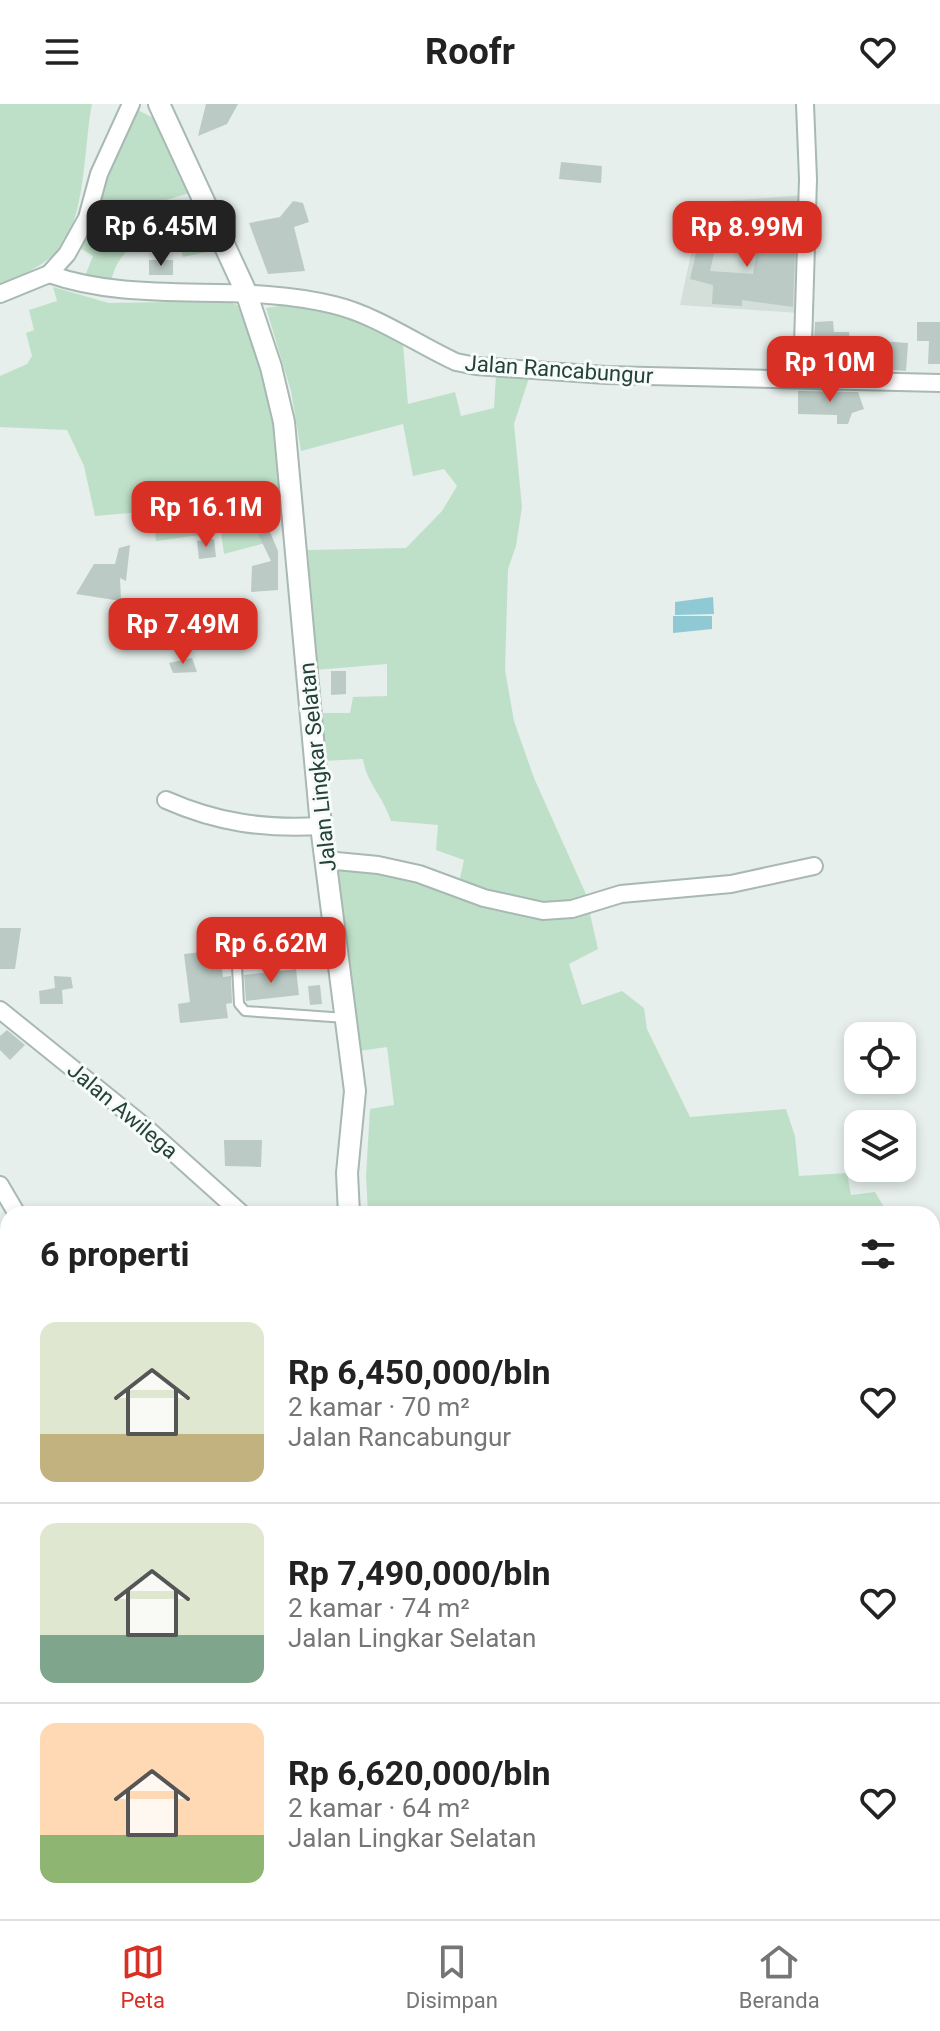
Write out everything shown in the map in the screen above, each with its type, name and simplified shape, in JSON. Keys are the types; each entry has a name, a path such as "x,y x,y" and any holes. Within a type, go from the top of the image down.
{"street":[{"path":"0,294 49,274 81,231 99,174 131,104"},
{"name":"Jalan Lingkar Selatan","path":"159,104 246,292 271,367 287,445 321,826 355,1091 347,1173 349,1206"},
{"path":"802,378 808,179 805,104"},
{"name":"Jalan Rancabungur","path":"49,274 74,283 128,290 246,292 335,305 456,362 476,366 606,375 940,383"},
{"path":"166,800 212,819 238,824 272,829 321,826"},
{"path":"326,860 378,865 419,874 484,898 543,911 572,909 621,894 731,884 814,866"},
{"name":"Jalan Awilega","path":"0,1010 144,1126 233,1206"},
{"path":"0,1185 12,1206"}],"lane":[{"path":"338,955 240,963 237,966 239,1004 245,1011 346,1018"}],"shaded area":[{"path":"803,195 798,313 680,305 702,203"}],"green space":[{"path":"0,104 92,104 80,195 71,230 50,258 0,285"},
{"path":"136,109 155,119 189,193 166,200 172,222 202,214 215,250 183,257 179,243 157,246 153,236 125,253 111,281 85,276 93,256 80,248"},
{"path":"53,287 109,303 226,301 237,305 245,313 271,408 284,507 262,513 265,543 224,554 221,532 156,541 153,511 95,516 84,466 67,430 0,427 0,376 27,364 32,356 26,333 34,330 29,310 57,301"},
{"path":"293,304 337,310 403,344 408,404 455,392 461,416 494,408 496,375 529,378 514,424 522,507 516,546 508,569 505,670 514,721 534,778 585,892 598,949 569,964 582,1005 622,991 644,1008 647,1029 690,1117 786,1109 795,1136 799,1176 844,1173 844,1182 849,1182 851,1195 875,1192 883,1206 368,1206 370,1109 394,1105 387,1047 359,1051 334,866 422,881 457,892 464,860 436,850 438,825 391,821 363,759 322,761 320,713 350,713 353,697 387,696 387,664 315,670 308,550 406,548 442,511 457,486 444,469 413,476 403,424 301,451 291,391 266,308"}],"water":[{"path":"713,597 714,614 675,615 675,602"},
{"path":"673,616 712,616 712,629 673,633"}],"building":[{"path":"206,104 238,104 227,124 198,136"},
{"path":"561,162 602,166 601,183 559,179"},
{"path":"293,201 303,203 309,222 294,227 305,271 268,274 249,223 280,217"},
{"path":"706,209 723,213 710,271 753,274 757,248 763,249 769,216 784,219 777,251 795,253 793,307 742,300 742,306 712,304 713,285 690,279"},
{"path":"149,260 173,260 173,275 149,275"},
{"path":"833,321 834,332 849,332 850,345 855,345 856,362 813,364 815,322"},
{"path":"917,322 940,322 940,364 928,364 929,341 917,341"},
{"path":"880,341 908,343 906,371 879,369"},
{"path":"798,391 858,392 864,409 852,413 848,424 837,424 837,415 798,414"},
{"path":"270,532 278,551 278,590 251,592 252,566 271,561 258,534"},
{"path":"214,539 216,557 199,559 197,541"},
{"path":"130,545 126,581 120,578 121,601 76,594 94,564 115,564 119,548"},
{"path":"167,603 182,607 186,628 169,632"},
{"path":"192,658 197,672 173,673 169,663"},
{"path":"331,671 346,671 346,694 331,695"},
{"path":"252,925 254,945 226,948 223,929"},
{"path":"0,928 21,928 15,969 0,969"},
{"path":"220,950 223,977 231,976 232,1003 226,1004 228,1018 180,1023 178,1004 190,1002 184,954"},
{"path":"296,969 299,995 246,1001 244,975"},
{"path":"54,976 71,977 73,988 62,990 63,1004 40,1004 39,991 55,988"},
{"path":"320,985 322,1004 310,1005 308,986"},
{"path":"7,1030 25,1045 10,1060 0,1050 0,1036"},
{"path":"224,1140 262,1140 261,1167 225,1166"}]}
